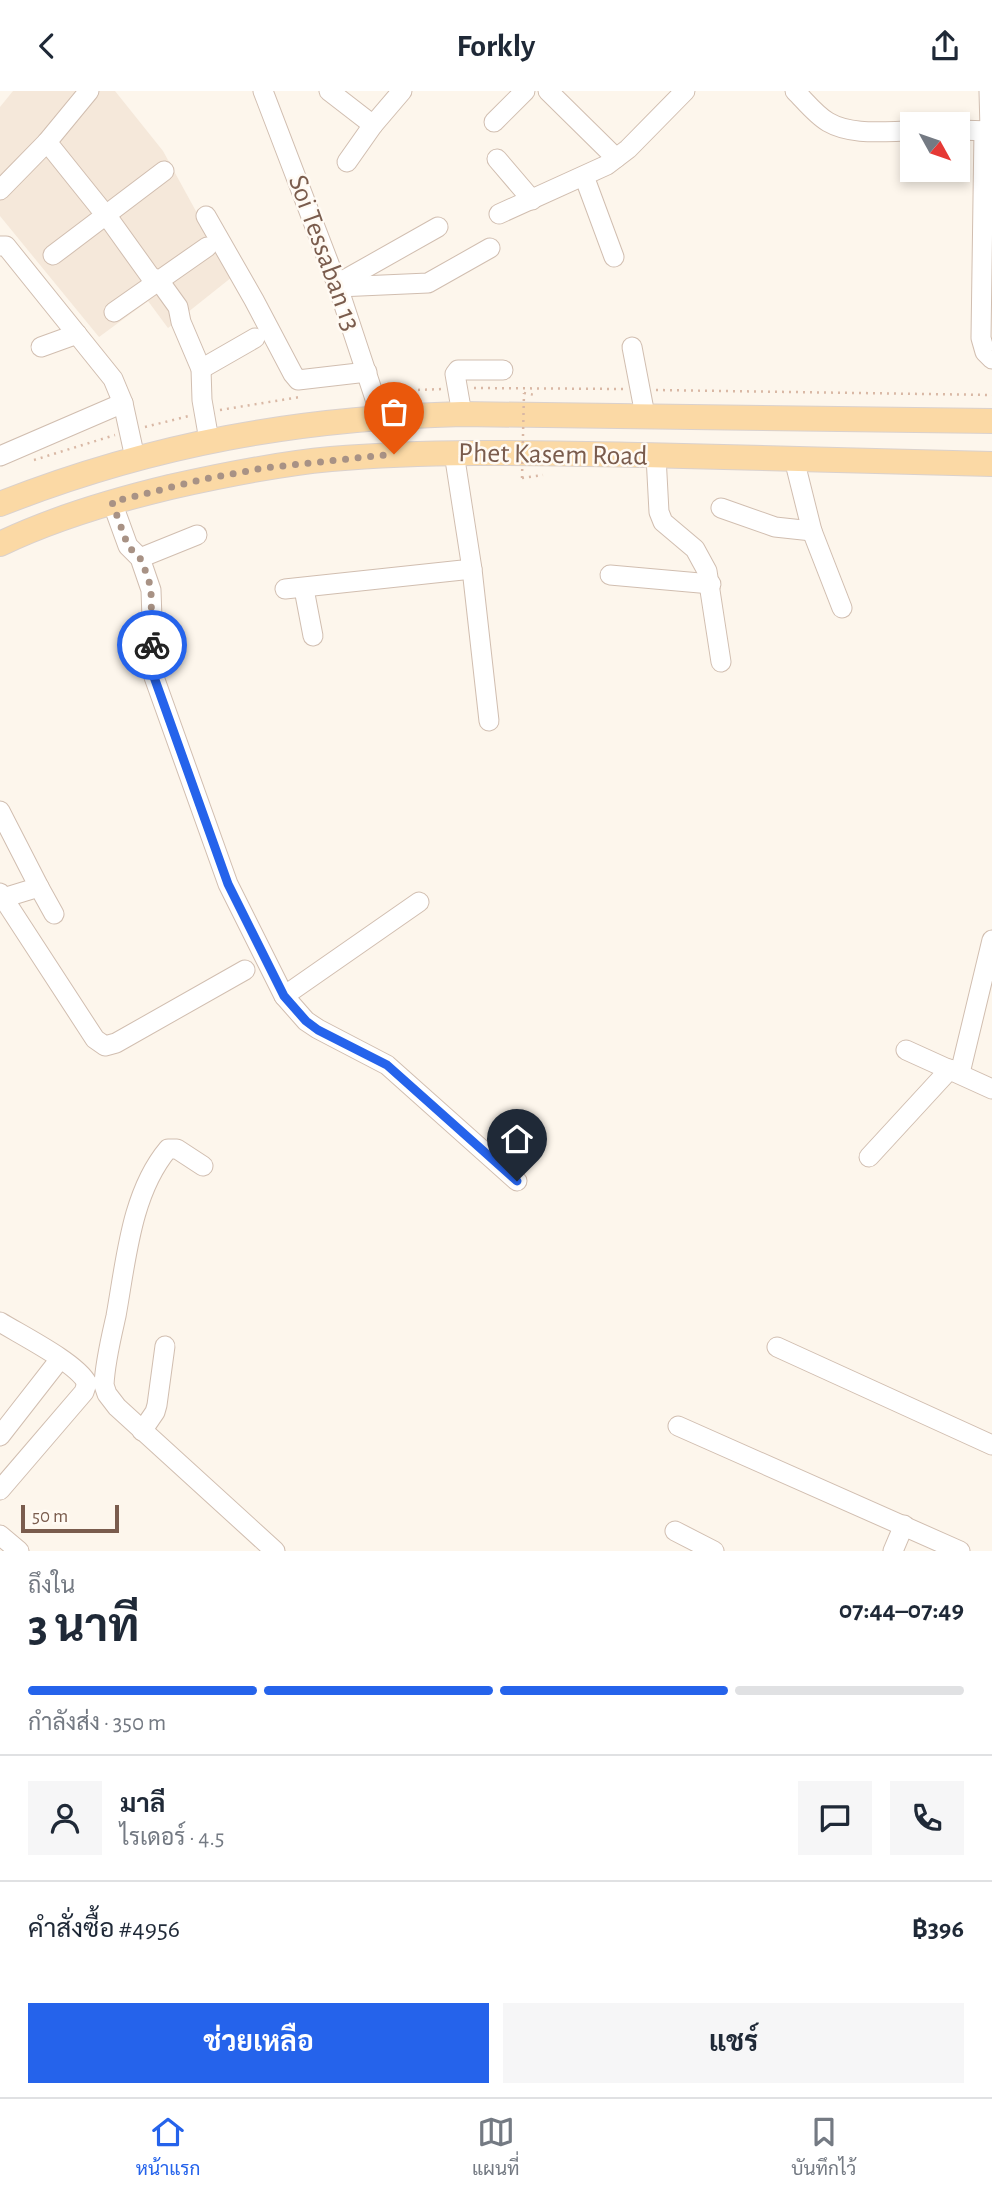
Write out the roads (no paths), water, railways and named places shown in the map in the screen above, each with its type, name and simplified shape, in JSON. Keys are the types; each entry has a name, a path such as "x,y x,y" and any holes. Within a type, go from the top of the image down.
{"main road":[{"name":"Phet Kasem Road","path":"0,504 86,472 209,440 381,417 462,414 645,415 992,421"},
{"name":"Phet Kasem Road","path":"0,544 112,502 204,479 342,458 454,453 992,464"}],"street":[{"path":"0,190 47,142 89,91"},
{"path":"329,91 373,125"},
{"path":"347,162 373,125 402,91"},
{"path":"495,122 525,91"},
{"path":"548,91 616,158"},
{"path":"499,214 584,176 616,158 685,91"},
{"path":"795,91 828,122 845,128 868,131 900,131"},
{"path":"989,91 981,338 985,352 992,359"},
{"name":"Soi Tessaban 13","path":"265,92 338,286 381,417"},
{"path":"970,130 989,130"},
{"path":"47,142 105,214 154,282 178,307 181,322 201,369 200,383 209,440"},
{"path":"497,159 532,200"},
{"path":"54,254 164,171"},
{"path":"584,176 614,257"},
{"path":"206,216 298,380 367,372"},
{"path":"338,286 438,227"},
{"path":"2,243 113,379 123,403 135,458"},
{"path":"114,312 207,247"},
{"path":"338,286 428,283 490,248"},
{"path":"41,347 77,334"},
{"path":"201,369 255,338"},
{"path":"632,347 645,415"},
{"path":"462,414 455,374 458,370 503,370"},
{"path":"0,456 123,403"},
{"path":"454,453 472,569 489,721"},
{"path":"656,456 659,512 663,522 695,549 708,571 722,662"},
{"path":"794,459 812,531 842,608"},
{"path":"112,502 128,546 140,558 151,590 154,677 228,884 284,996 306,1021 318,1030 387,1065 517,1181"},
{"path":"720,508 775,527 812,531"},
{"path":"140,558 197,535"},
{"path":"313,636 295,589 472,569"},
{"path":"610,575 711,584"},
{"path":"0,811 54,914"},
{"path":"39,887 1,896 95,1039 105,1046 116,1044 245,970"},
{"path":"284,996 419,902"},
{"path":"869,1157 955,1071 992,940"},
{"path":"906,1050 992,1089"},
{"path":"0,1490 84,1392 96,1384 131,1229 159,1159 168,1149 177,1149 203,1166"},
{"path":"0,1322 96,1384 142,1431 275,1551"},
{"path":"142,1431 155,1412 165,1346"},
{"path":"777,1347 992,1445"},
{"path":"0,1436 60,1359"},
{"path":"678,1426 960,1551"},
{"path":"892,1551 904,1525"},
{"path":"675,1531 714,1551"},
{"path":"0,1535 19,1551"}]}
